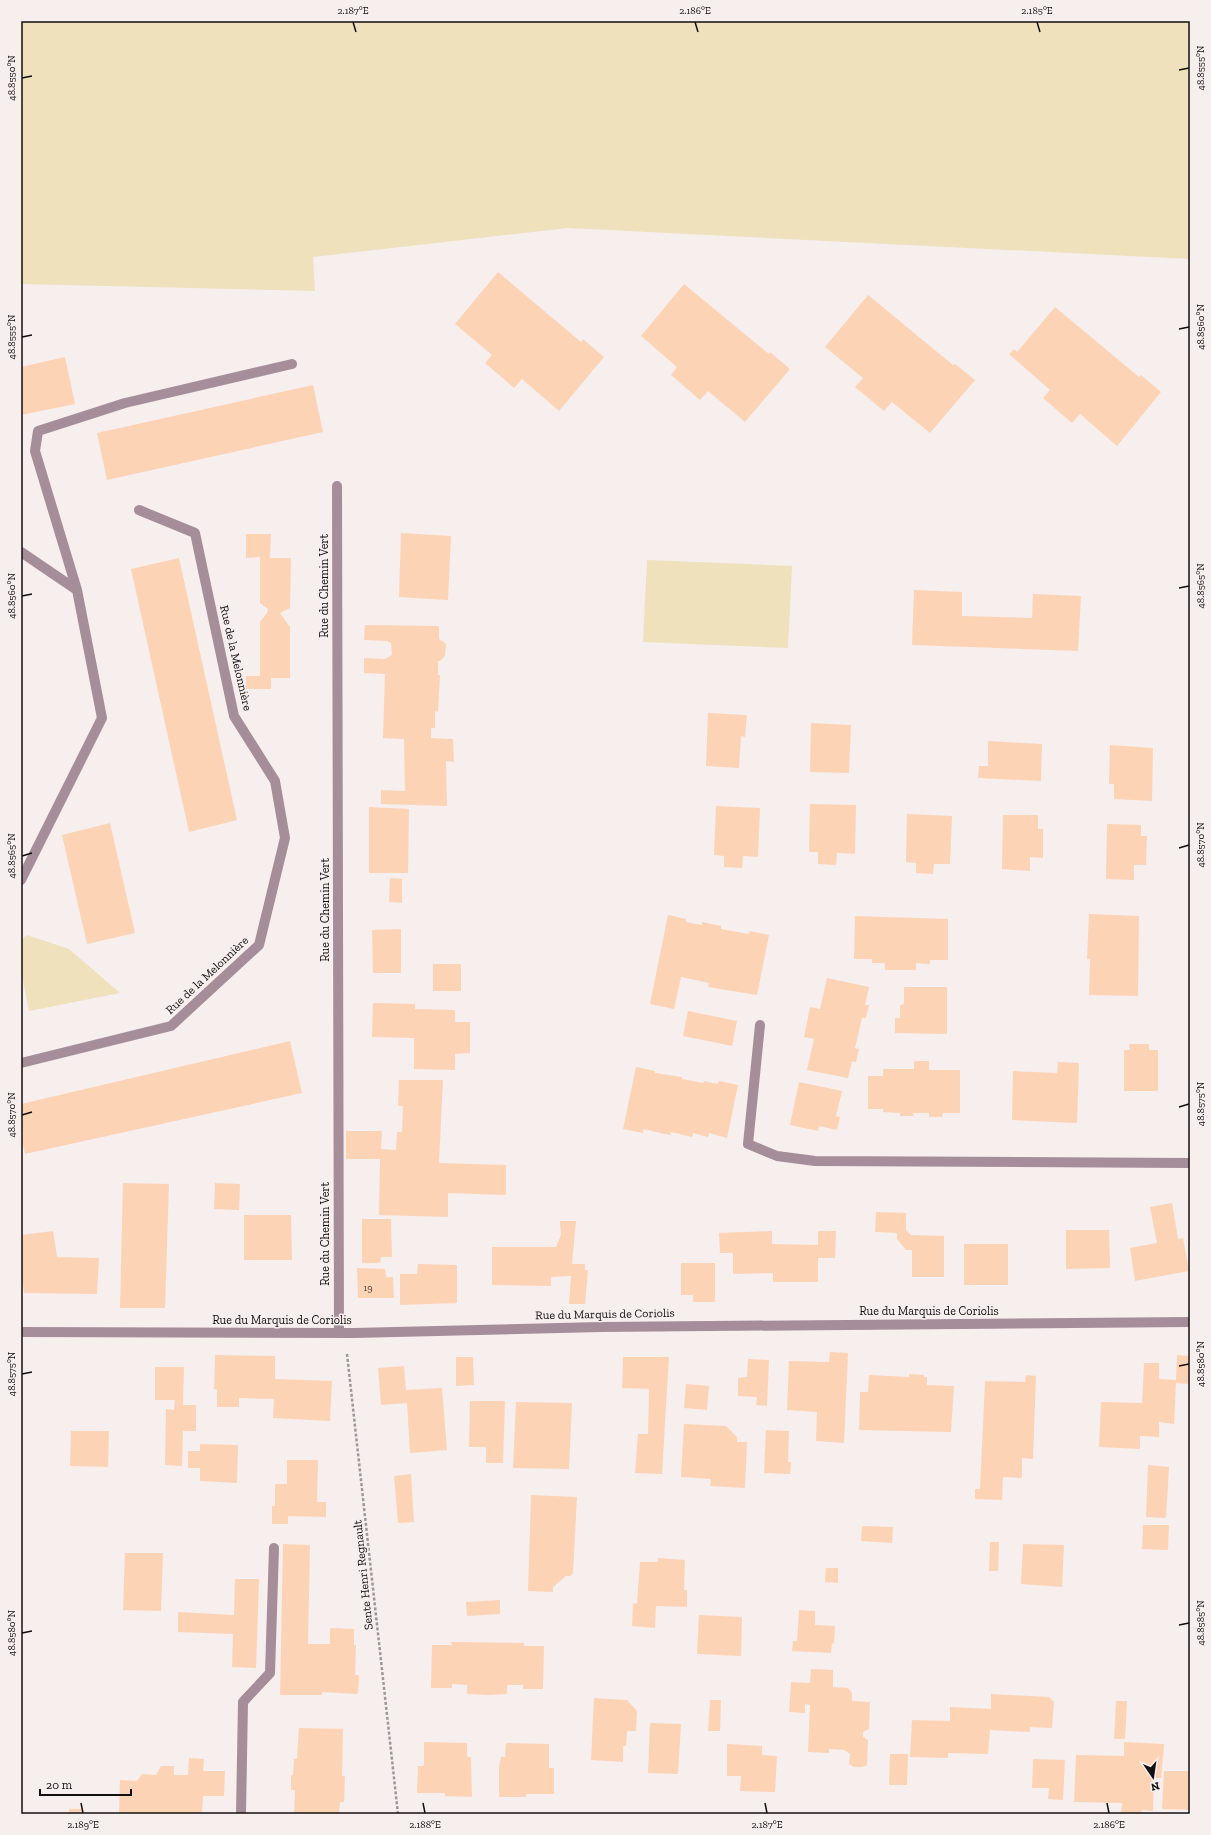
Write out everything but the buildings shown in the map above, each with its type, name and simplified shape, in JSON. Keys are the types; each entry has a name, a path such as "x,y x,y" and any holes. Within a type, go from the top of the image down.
{"street":[{"path":"21,880 102,718 77,590 35,451 38,431 125,404 292,364"},
{"name":"Rue du Chemin Vert","path":"337,486 342,1333"},
{"name":"Rue de la Melonnière","path":"21,1063 171,1026 259,945 286,838 275,781 234,716 195,534 139,510"},
{"path":"21,552 77,590"},
{"path":"760,1025 748,1144 777,1156 815,1161 1190,1163"},
{"name":"Rue du Marquis de Coriolis","path":"21,1332 342,1333 601,1327 1190,1322"},
{"path":"241,1814 243,1702 270,1673 274,1548"}],"path":[{"name":"Sente Henri Regnault","path":"342,1333 398,1814"}],"shaded area":[{"path":"21,21 1190,21 1190,259 568,228 313,257 315,291 21,284"},
{"path":"647,560 792,566 788,648 643,642"},
{"path":"27,935 69,949 120,993 29,1011 21,971 21,940"}]}
